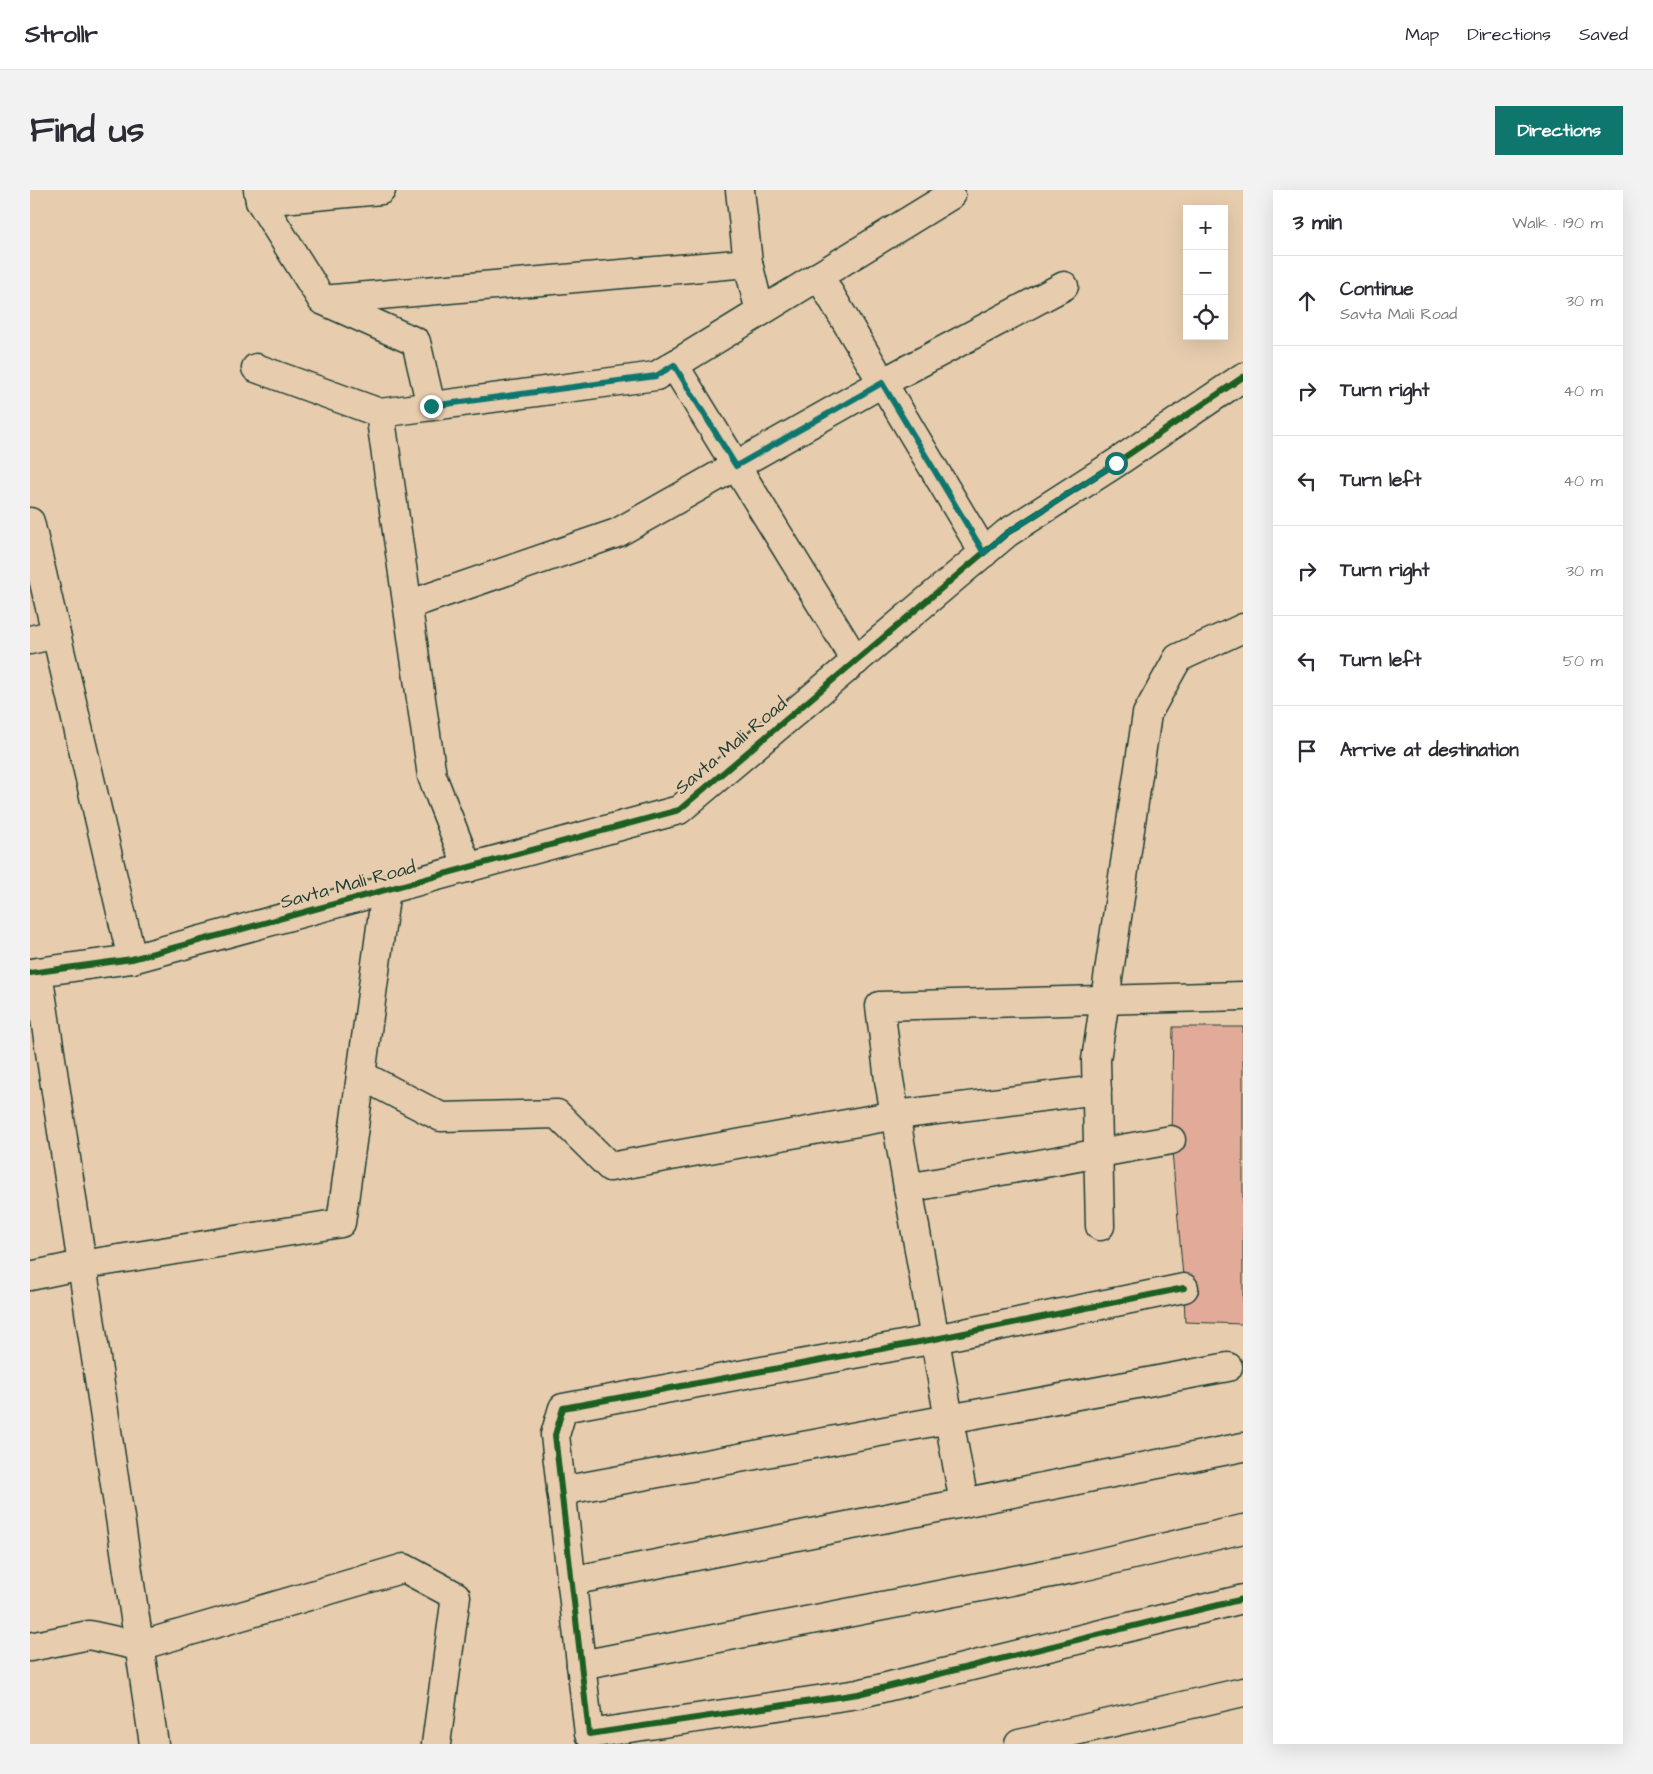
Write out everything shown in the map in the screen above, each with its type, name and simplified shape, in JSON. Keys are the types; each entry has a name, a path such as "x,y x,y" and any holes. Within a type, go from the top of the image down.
{"street":[{"path":"381,190 259,196 322,300 416,342 431,406"},
{"path":"740,190 748,263 760,312"},
{"path":"256,368 380,413 656,376 951,195"},
{"path":"322,300 748,263"},
{"path":"819,276 984,553"},
{"path":"408,605 617,533 882,383 1064,286"},
{"path":"674,365 856,661"},
{"name":"Savta Mali Road","path":"34,972 132,959 679,810 1007,533 1116,463 1243,377"},
{"path":"380,413 432,776 468,868"},
{"path":"30,522 132,959"},
{"path":"1100,1226 1096,1060 1147,714 1178,658 1243,628"},
{"path":"30,640 56,634"},
{"path":"30,1276 82,1265 342,1223 386,890"},
{"path":"34,972 82,1265 154,1744"},
{"path":"964,1502 889,1080 880,1006 1243,996"},
{"path":"361,1075 441,1117 557,1114 610,1167 896,1115 1097,1090"},
{"path":"908,1188 1171,1140"},
{"path":"1184,1288 935,1339 563,1408 555,1435 589,1734 858,1694 1140,1626 1243,1599"},
{"path":"561,1491 1228,1367"},
{"path":"572,1581 1243,1447"},
{"path":"581,1665 1077,1568 1243,1529"},
{"path":"30,1647 89,1635 139,1646 404,1568 456,1596 436,1744"},
{"path":"1019,1744 1243,1692"}],"building":[{"path":"1173,1027 1243,1027 1243,1324 1185,1322 1184,1288 1171,1140"}],"cycle path":[{"path":"30,973 132,959 679,810 1007,533 1116,463 1243,377"},
{"path":"1184,1288 935,1339 563,1408 555,1435 589,1734 858,1694 1243,1599"}],"route":[{"path":"431,406 656,376 674,365 736,466 882,383 984,553 1007,533 1116,463"}]}
